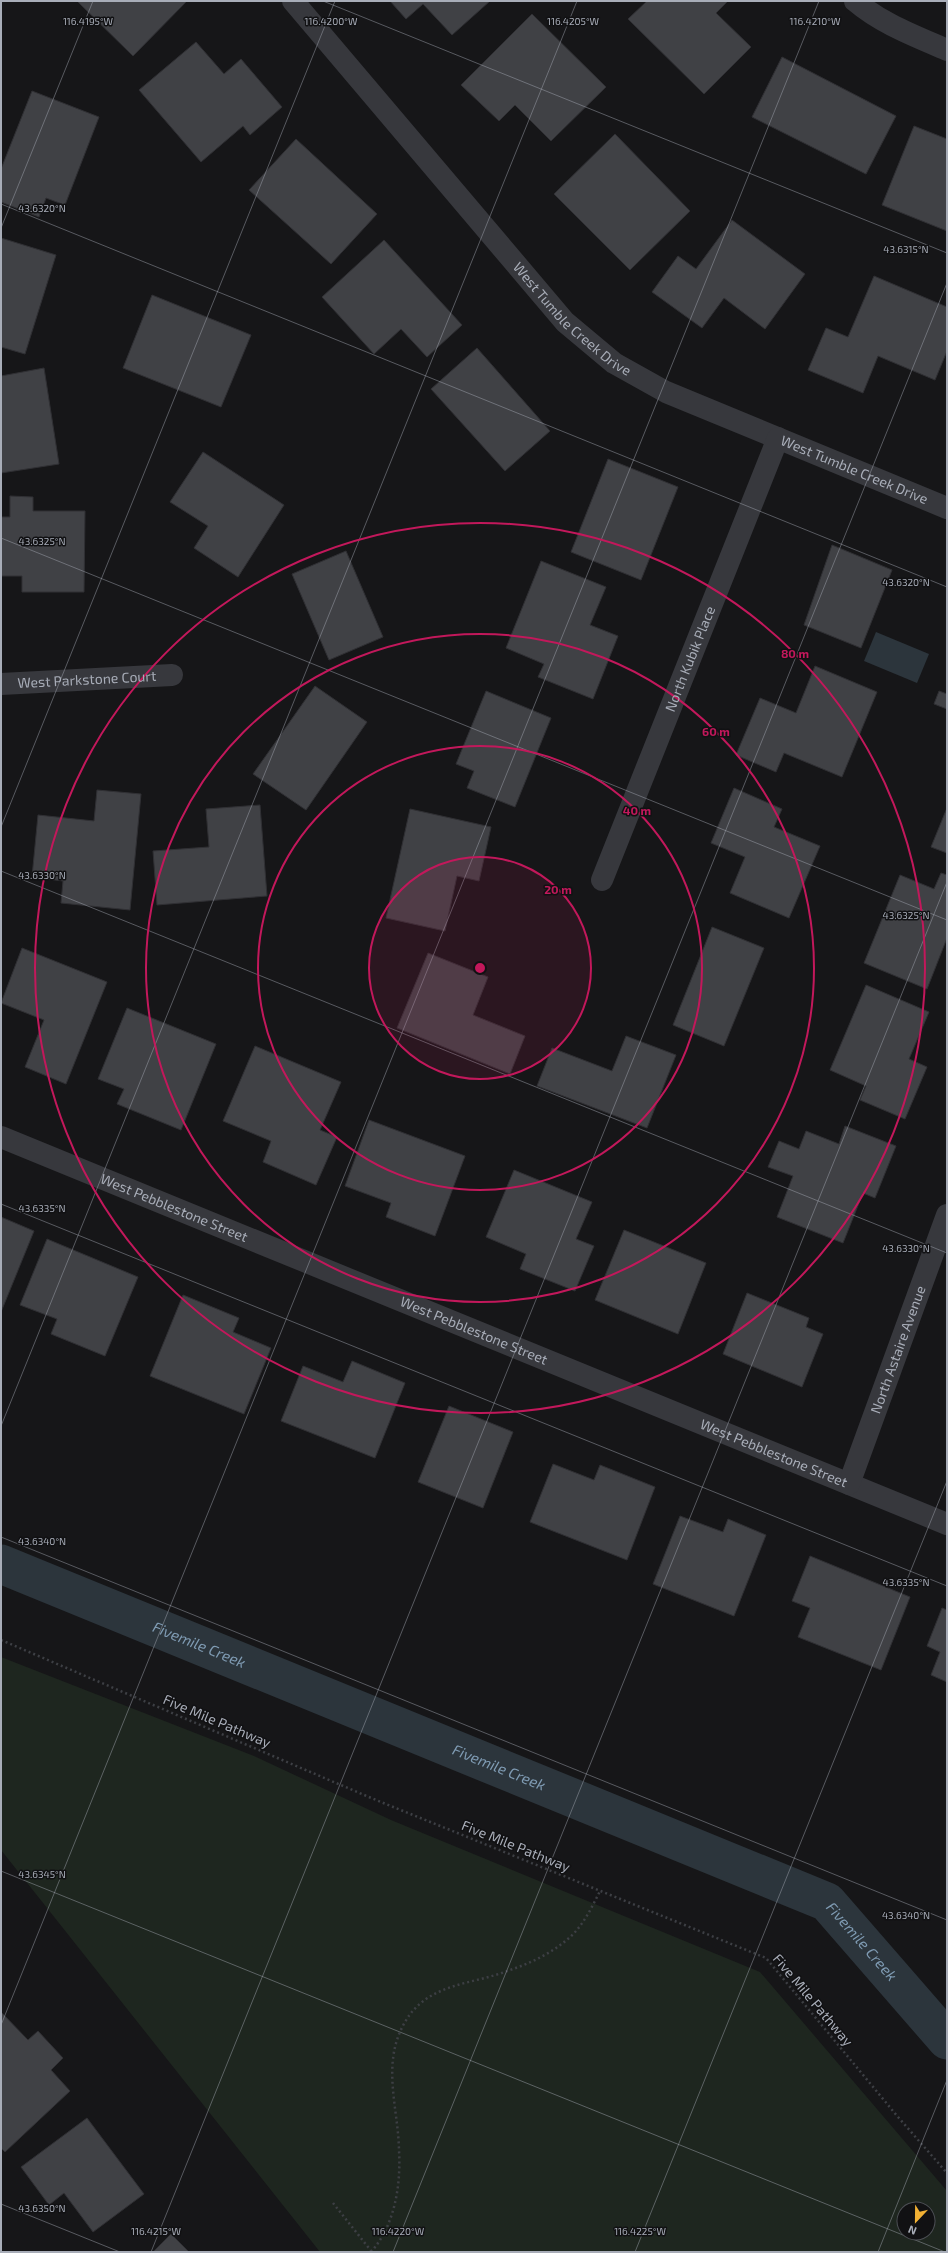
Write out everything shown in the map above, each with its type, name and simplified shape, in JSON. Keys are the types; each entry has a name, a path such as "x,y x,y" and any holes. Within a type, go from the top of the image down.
{"street":[{"name":"West Tumble Creek Drive","path":"292,1 565,322 614,363 666,392 947,508"},
{"path":"855,1 869,13 882,20 907,33 947,50"},
{"name":"North Kubik Place","path":"602,880 778,438"},
{"name":"West Parkstone Court","path":"1,684 172,675"},
{"name":"West Pebblestone Street","path":"1,1137 947,1524"},
{"name":"North Astaire Avenue","path":"849,1484 947,1215"}],"path":[{"name":"Five Mile Pathway","path":"1,1640 376,1800 766,1958 898,2117 947,2173"},
{"path":"333,2203 372,2252 387,2228 398,2195 400,2150 392,2077 393,2048 405,2021 426,1998 456,1984 510,1971 546,1955 570,1938 589,1913 600,1891"}],"shaded area":[{"path":"876,632 929,654 917,683 864,661"},
{"path":"1,1657 254,1756 391,1820 760,1972 947,2191 947,2252 320,2252 1,1850"}],"building":[{"path":"77,1 187,1 133,56"},
{"path":"390,1 490,1 452,35 423,4 406,19"},
{"path":"647,1 728,1 716,13 751,47 704,94 628,19"},
{"path":"532,14 606,87 551,141 515,105 499,121 461,85"},
{"path":"196,42 224,74 241,59 282,107 250,135 243,126 201,162 139,90"},
{"path":"782,57 896,116 866,174 752,117"},
{"path":"32,91 99,117 65,205 46,198 39,217 1,202 1,169"},
{"path":"914,126 947,139 947,231 882,205"},
{"path":"615,134 690,211 630,270 554,194"},
{"path":"296,139 377,214 331,264 249,190"},
{"path":"732,220 805,274 765,329 724,298 702,328 652,292 678,256 696,269"},
{"path":"1,238 56,255 25,354 1,347"},
{"path":"384,240 462,325 427,357 401,329 374,354 322,297"},
{"path":"874,276 947,307 947,351 935,380 878,356 863,393 808,370 826,328 848,337"},
{"path":"152,295 251,335 221,407 123,368"},
{"path":"477,348 550,431 505,471 431,389"},
{"path":"44,368 59,464 1,473 1,376"},
{"path":"203,452 284,505 238,577 194,548 208,526 170,502"},
{"path":"608,459 678,487 641,580 571,552"},
{"path":"10,496 33,497 33,511 85,511 84,592 22,592 22,576 1,576 1,517 10,517"},
{"path":"832,545 892,570 861,648 804,625"},
{"path":"346,551 383,637 329,660 292,574"},
{"path":"541,561 606,587 590,625 618,636 593,699 538,677 544,664 506,648"},
{"path":"815,666 877,692 842,777 784,753 776,772 736,755 760,698 796,713"},
{"path":"315,686 367,722 306,810 253,774"},
{"path":"486,691 551,718 515,807 467,788 474,771 456,764"},
{"path":"939,691 947,694 947,709 934,704"},
{"path":"734,788 782,809 774,827 820,846 789,918 730,893 745,857 711,843"},
{"path":"97,790 141,794 130,910 61,903 63,881 32,877 38,815 94,821"},
{"path":"260,805 267,896 157,905 153,851 209,847 206,809"},
{"path":"947,808 947,853 931,847"},
{"path":"410,809 491,827 479,881 457,876 445,931 386,918"},
{"path":"941,873 947,875 947,938 927,989 864,963 900,875 934,889"},
{"path":"712,927 764,948 724,1046 673,1025"},
{"path":"22,948 107,982 66,1084 25,1067 44,1020 1,1003"},
{"path":"428,953 488,977 473,1015 525,1036 510,1074 397,1028"},
{"path":"866,985 929,1012 909,1059 927,1067 905,1119 860,1100 866,1086 830,1070"},
{"path":"127,1008 216,1044 181,1130 117,1104 124,1089 98,1079"},
{"path":"626,1036 676,1055 647,1128 537,1086 552,1048 612,1071"},
{"path":"255,1046 341,1082 320,1130 337,1137 316,1185 263,1162 271,1141 223,1121"},
{"path":"369,1120 465,1156 435,1236 386,1217 391,1203 345,1186"},
{"path":"845,1126 896,1146 875,1198 863,1193 843,1243 777,1217 793,1176 768,1167 779,1141 799,1149 806,1131 839,1144"},
{"path":"514,1170 592,1202 576,1239 594,1246 575,1291 520,1269 526,1254 486,1237"},
{"path":"1,1217 34,1231 1,1312"},
{"path":"624,1230 706,1263 678,1334 595,1300"},
{"path":"47,1239 138,1277 105,1356 51,1334 57,1319 20,1305"},
{"path":"747,1293 809,1318 806,1327 823,1334 802,1387 723,1354"},
{"path":"183,1295 239,1318 233,1332 271,1348 244,1414 150,1376"},
{"path":"352,1361 405,1383 375,1458 281,1421 303,1366 343,1382"},
{"path":"449,1406 513,1432 483,1508 418,1482"},
{"path":"553,1464 594,1480 600,1465 655,1487 627,1560 530,1522"},
{"path":"680,1516 723,1532 728,1519 766,1535 734,1616 653,1584"},
{"path":"810,1556 910,1597 881,1670 798,1637 810,1608 792,1601"},
{"path":"942,1608 947,1610 947,1682 931,1675 940,1652 927,1646"},
{"path":"1,2012 28,2040 38,2031 63,2058 51,2070 70,2091 5,2152 1,2148"},
{"path":"87,2118 144,2194 93,2232 64,2193 49,2205 21,2167"},
{"path":"171,2234 189,2252 153,2252"}],"waterway":[{"name":"Fivemile Creek","path":"1,1564 827,1902 947,2040"}]}
